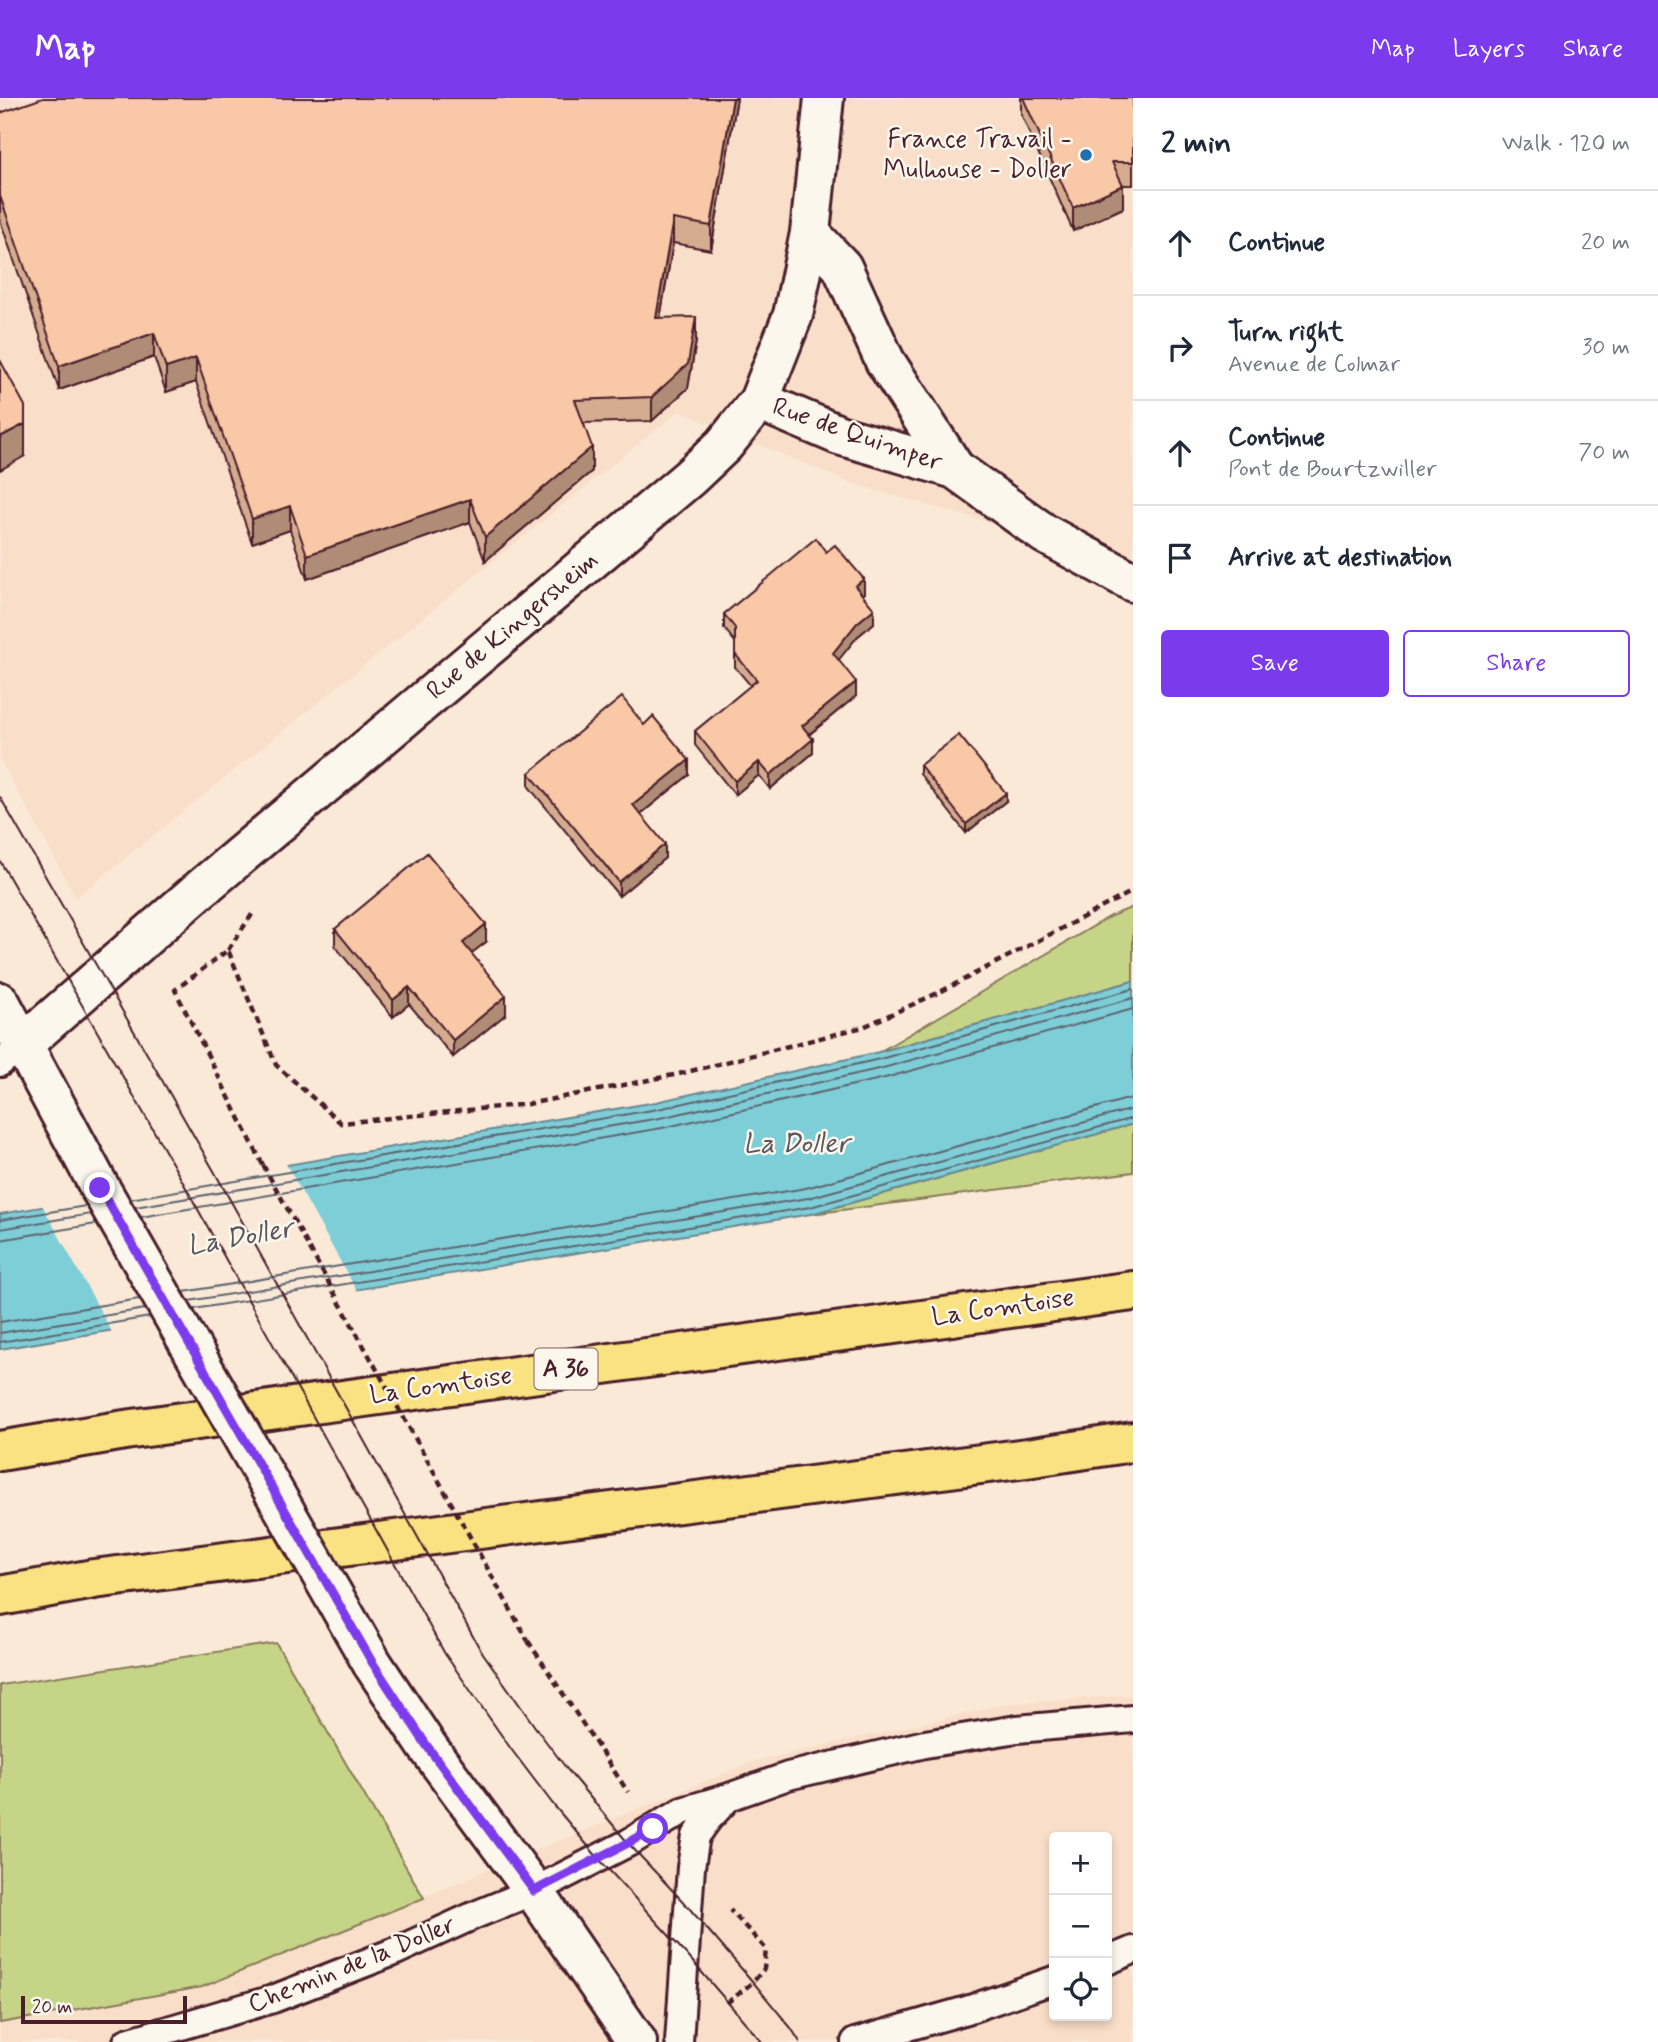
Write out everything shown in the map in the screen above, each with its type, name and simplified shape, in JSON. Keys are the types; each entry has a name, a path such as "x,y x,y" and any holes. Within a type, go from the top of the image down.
{"highway":[{"name":"La Comtoise","path":"0,1451 125,1430 1133,1291"},
{"path":"0,1596 94,1579 999,1462 1133,1442"}],"main road":[{"name":"Rue de Kingersheim","path":"11,1054 197,892 689,478 724,445 759,401 793,315 810,233 824,98"},
{"name":"Rue de Quimper","path":"810,233 842,267 885,361 955,469"},
{"name":"Rue de Quimper","path":"759,401 839,435 955,469 1045,534 1133,582"},
{"path":"0,1002 11,1054 100,1188 372,1662 427,1746 534,1891 637,2042"}],"lane":[{"name":"Chemin de la Doller","path":"127,2042 273,1999 396,1951 475,1914 534,1891 628,1843 682,1811 788,1776 925,1744 1017,1729 1133,1718"},
{"path":"679,2042 691,1867 696,1836 729,1797"},
{"path":"1112,1959 1133,1950"},
{"path":"855,2042 967,2010 1049,1982"}],"path":[{"path":"528,1641 263,1165 175,989 228,950 276,1065 341,1123 528,1104 680,1074 863,1027 940,992 1133,891"}],"shaded area":[{"path":"0,98 1133,98 1133,563 853,484 679,411 76,898 0,759"},
{"path":"1133,1695 1133,2042 0,2042 0,2023 202,1987 752,1762 1006,1704"}],"green space":[{"path":"1133,907 1133,981 879,1052 1111,916"},
{"path":"1133,1124 1133,1172 811,1214"},
{"path":"276,1643 424,1898 202,1987 0,2023 0,1685"}],"water":[{"name":"La Doller","path":"1133,981 1133,1124 811,1214 0,1349 0,1214 656,1102 879,1052"}],"pier":[{"path":"285,1162 358,1293 113,1334 41,1203"}],"building":[{"path":"43,98 733,98 711,226 673,219 656,318 696,317 688,364 652,397 575,400 592,447 485,537 470,499 307,555 290,506 252,519 196,358 166,368 154,333 59,366 0,196 0,113"},
{"name":"France Travail - Mulhouse - Doller","path":"1023,98 1133,98 1133,162 1112,162 1123,185 1073,208"},
{"path":"0,360 25,406 25,424 0,437"},
{"path":"816,538 826,552 835,545 864,579 855,586 874,609 857,623 833,653 856,682 802,726 813,739 770,775 759,762 735,781 695,731 757,680 735,654 735,628 724,614"},
{"path":"622,697 644,725 653,716 689,760 633,805 665,844 619,882 529,773"},
{"path":"959,735 1006,793 966,824 920,765"},
{"path":"427,853 486,924 463,943 506,996 453,1040 409,987 393,1000 335,929"}],"tram line":[{"path":"0,797 214,1171 480,1649 570,1773 628,1843 753,1982 800,2042"},
{"path":"0,861 180,1177 445,1654 552,1803 762,2042"}],"place":[{"name":"France Travail - Mulhouse - Doller","path":"1086,155"}],"route":[{"path":"100,1188 372,1662 427,1746 534,1891 653,1829"}]}
